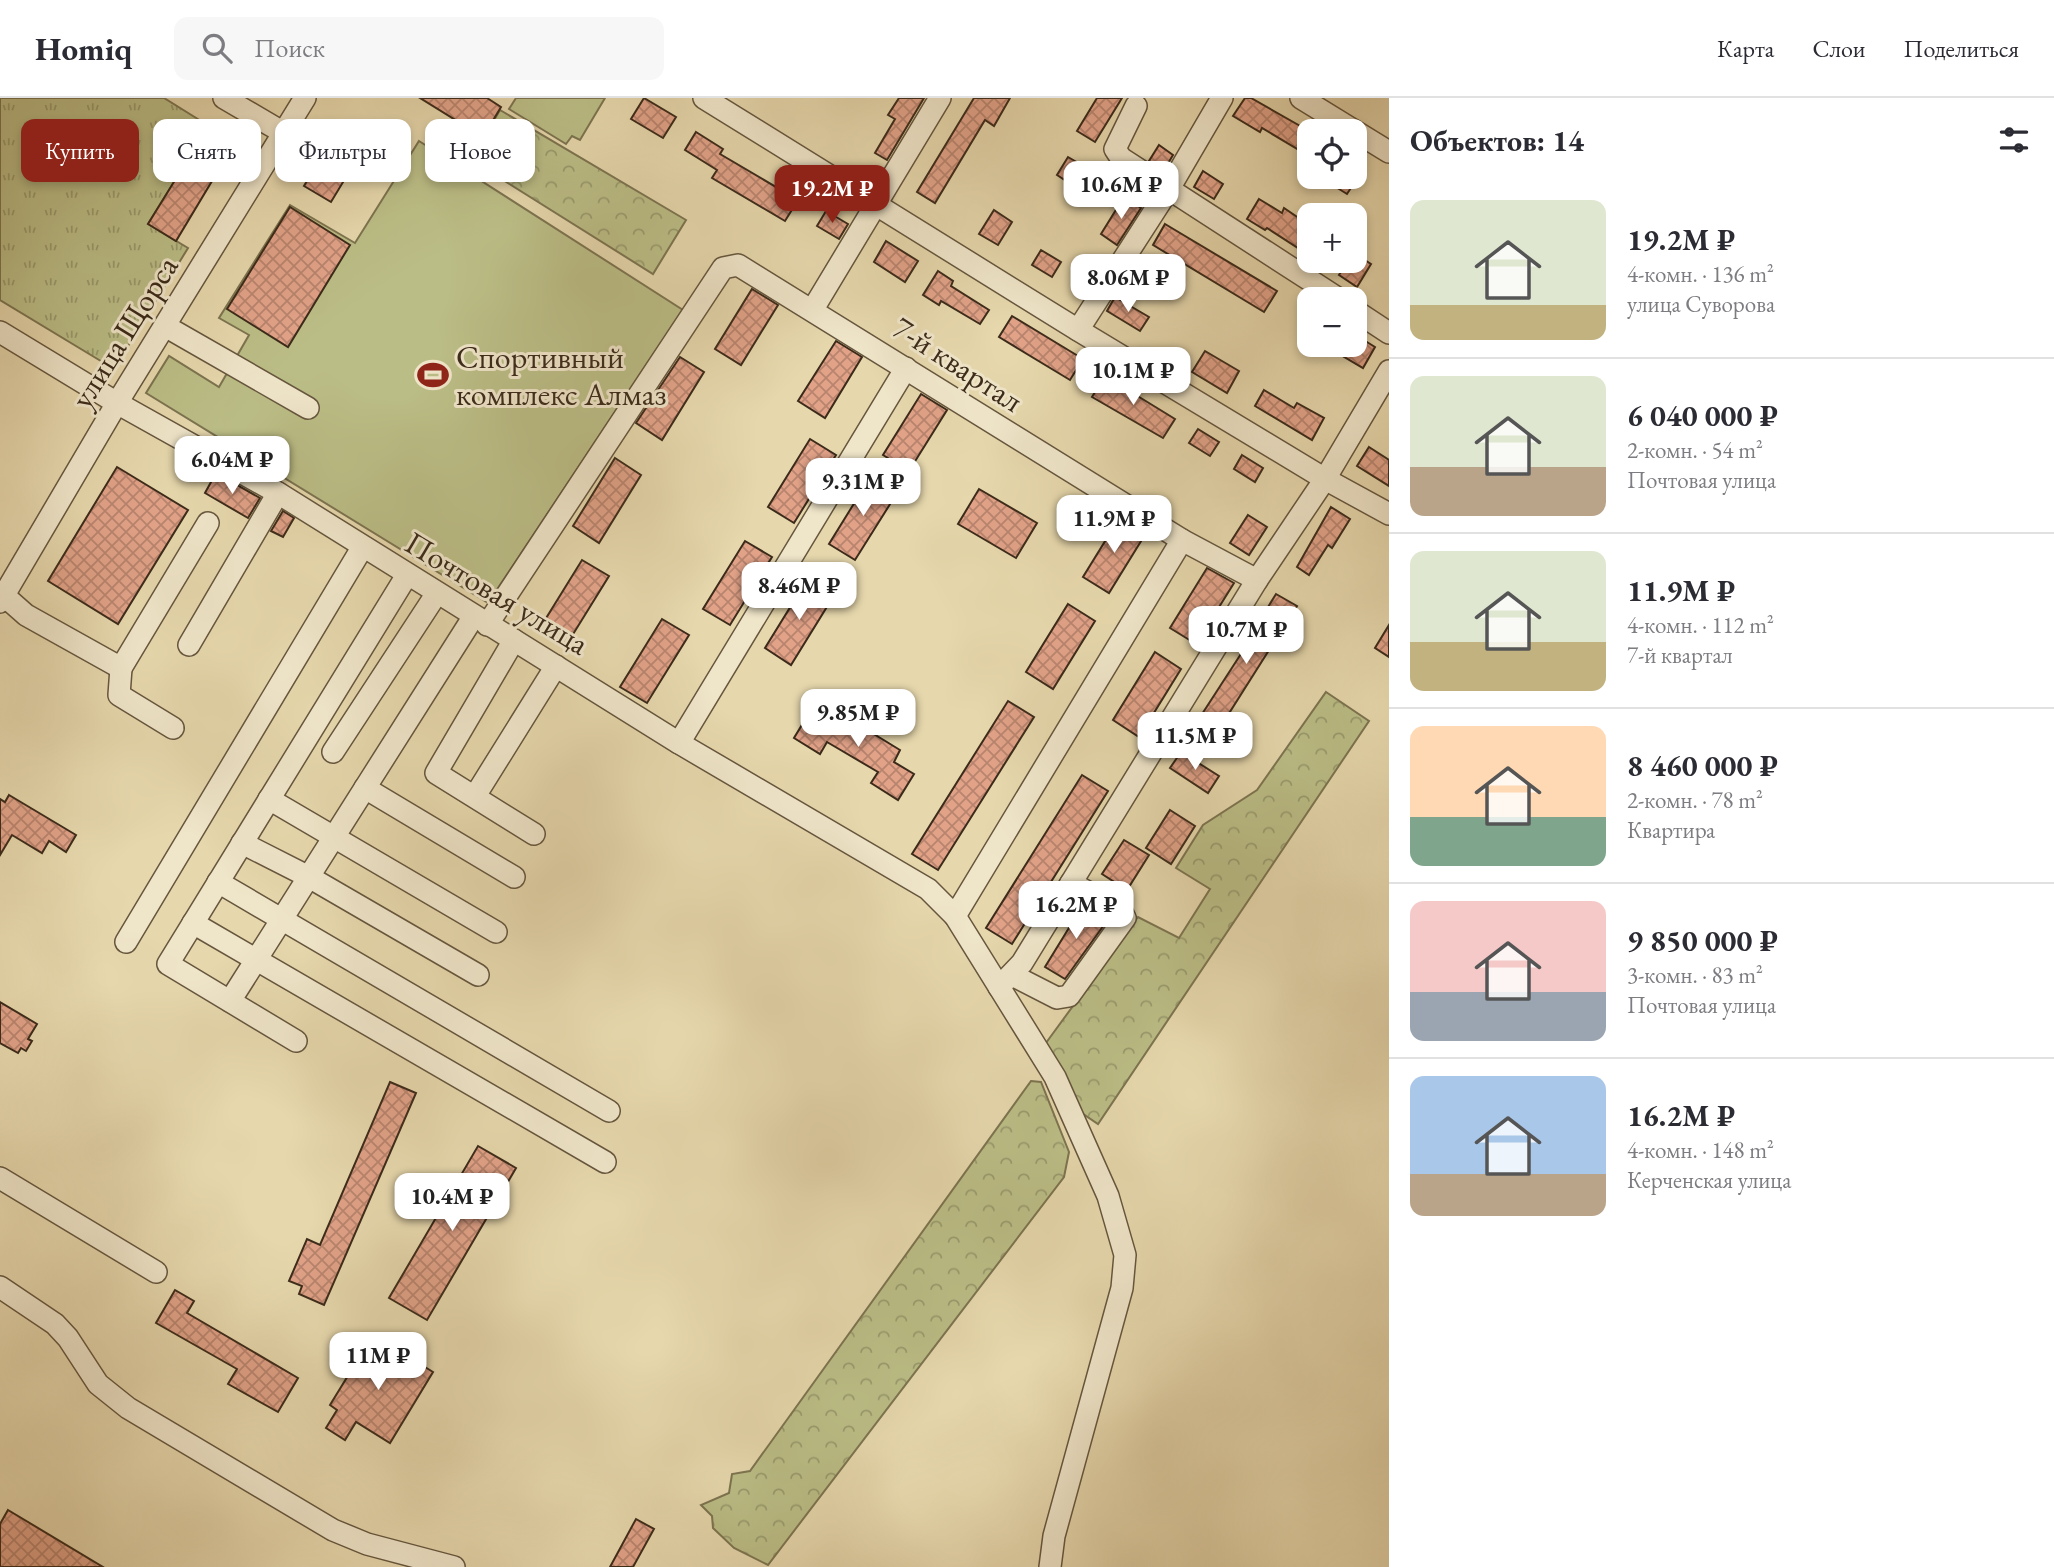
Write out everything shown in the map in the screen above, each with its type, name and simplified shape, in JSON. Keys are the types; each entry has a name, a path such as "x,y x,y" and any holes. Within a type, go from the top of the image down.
{"street":[{"path":"224,98 275,128"},
{"name":"улица Щорса","path":"292,119 305,98"},
{"path":"704,98 1078,330 1325,479 1389,514"},
{"path":"813,309 940,98"},
{"path":"1078,330 1170,187 1222,98"},
{"path":"1301,98 1389,152"},
{"path":"1136,106 1115,149 1121,158 1170,187 1321,287"},
{"name":"улица Щорса","path":"1,596 275,148"},
{"name":"7-й квартал","path":"230,1001 365,788 723,268 738,265 813,309 1181,540 1257,580"},
{"path":"1367,319 1389,333"},
{"path":"166,326 307,408"},
{"name":"Почтовая улица","path":"0,331 117,403 278,493 362,548 678,743 928,889 955,916 1006,981 1055,1077 1108,1196 1125,1255 1122,1288 1054,1536 1050,1567"},
{"path":"678,743 906,368"},
{"path":"1071,883 1121,910 1125,918 1069,996 1057,998 1006,981 1071,883 1257,580 1325,479 1389,371"},
{"path":"189,645 278,493"},
{"path":"173,728 119,695 121,668 208,523"},
{"path":"955,916 1181,540"},
{"path":"126,942 362,548"},
{"path":"296,1041 168,964 407,575"},
{"path":"333,752 437,593"},
{"path":"1,596 26,615 121,668"},
{"path":"514,640 436,772 534,834"},
{"path":"475,796 556,666"},
{"path":"365,788 514,877"},
{"path":"269,799 496,932"},
{"path":"242,843 309,877 478,975"},
{"path":"218,883 609,1111"},
{"path":"193,923 605,1162"},
{"path":"0,1178 156,1272"},
{"path":"0,1287 55,1324 98,1384 128,1408 332,1530 367,1544 454,1567"}],"green space":[{"path":"0,98 164,98 198,119 153,119 153,182 174,182 148,224 188,248 114,369 0,300"},
{"path":"516,98 605,98 580,140 572,136 566,144 535,125 535,119 525,119 509,109"},
{"path":"500,110 515,119 495,119"},
{"path":"535,131 686,220 653,274 506,182 535,182"},
{"name":"Спортивный комплекс Алмаз","path":"419,141 425,145 425,182 483,182 683,310 488,603 146,393 169,356 219,387 249,335 219,318 290,205 355,243 393,182 411,182 411,154"},
{"path":"1326,692 1369,721 1098,1124 1073,1107 1043,1047 1138,917 1179,938 1210,889 1176,868 1203,825 1257,790"},
{"path":"1031,1081 1041,1082 1069,1152 1064,1177 768,1565 734,1548 713,1528 712,1516 701,1505 729,1493 732,1474 750,1471"}],"building":[{"path":"420,98 487,98 501,107 494,119 454,119"},
{"path":"644,98 676,117 663,138 631,119"},
{"path":"899,98 924,98 887,160 875,153 895,119 888,115"},
{"path":"974,98 1010,98 994,126 985,120 935,203 917,192"},
{"path":"1097,98 1122,98 1095,142 1077,131"},
{"path":"1245,98 1251,98 1297,124 1297,149 1262,128 1260,132 1233,116"},
{"path":"696,132 723,149 720,154 798,200 785,221 712,178 717,170 685,150"},
{"path":"1159,145 1173,155 1164,170 1149,161"},
{"path":"1068,157 1092,171 1080,190 1057,175"},
{"path":"1203,171 1223,184 1214,199 1194,187"},
{"path":"174,182 211,182 176,241 148,224"},
{"path":"306,182 343,182 331,202 304,186"},
{"path":"1124,197 1141,208 1117,245 1101,234"},
{"path":"1259,199 1282,213 1284,208 1297,217 1297,247 1267,228 1265,230 1247,219"},
{"path":"290,207 350,245 288,347 227,309"},
{"path":"994,210 1012,222 998,245 979,234"},
{"path":"826,211 848,224 839,239 817,226"},
{"path":"1165,224 1277,291 1264,312 1153,245"},
{"path":"886,241 918,261 905,282 874,262"},
{"path":"1041,250 1061,262 1052,277 1032,265"},
{"path":"1089,265 1100,272 1085,295 1075,289"},
{"path":"938,271 953,281 951,286 989,310 980,324 941,301 939,305 923,295"},
{"path":"1340,273 1366,273 1357,287 1339,275"},
{"path":"752,289 778,305 741,365 715,349"},
{"path":"1115,297 1149,317 1140,331 1107,311"},
{"path":"1012,316 1083,359 1070,380 999,337"},
{"path":"836,341 862,357 825,418 798,401"},
{"path":"1367,342 1375,347 1363,368 1344,357 1367,357"},
{"path":"1205,351 1239,371 1227,393 1192,372"},
{"path":"680,357 704,372 662,440 636,423"},
{"path":"1105,376 1175,419 1163,438 1092,397"},
{"path":"1264,390 1294,408 1297,403 1324,418 1312,440 1255,406"},
{"path":"921,394 947,410 909,471 883,455"},
{"path":"1198,429 1219,442 1210,456 1189,443"},
{"path":"810,439 836,455 794,523 768,507"},
{"path":"1369,447 1389,460 1389,486 1357,466"},
{"path":"1242,455 1263,468 1255,482 1234,469"},
{"path":"615,458 641,475 599,543 573,526"},
{"path":"117,467 188,510 118,624 48,581"},
{"path":"216,473 260,498 248,518 205,493"},
{"path":"871,476 897,493 855,560 829,544"},
{"path":"979,489 1037,523 1016,558 958,524"},
{"path":"1331,507 1350,519 1332,548 1328,545 1309,575 1297,567"},
{"path":"283,511 294,518 283,537 271,531"},
{"path":"1248,515 1267,527 1249,555 1230,543"},
{"path":"1120,517 1146,533 1109,593 1083,577"},
{"path":"745,541 772,557 730,625 703,609"},
{"path":"582,560 609,576 567,644 540,628"},
{"path":"1207,568 1234,583 1196,644 1170,628"},
{"path":"807,580 833,597 791,665 765,648"},
{"path":"1276,594 1297,606 1214,737 1195,725 1270,609 1268,607"},
{"path":"1068,604 1095,621 1053,689 1026,672"},
{"path":"662,619 689,635 647,703 620,687"},
{"path":"1389,625 1389,657 1375,648"},
{"path":"1155,652 1181,669 1139,737 1113,720"},
{"path":"1008,701 1034,717 938,870 912,854"},
{"path":"811,710 835,725 841,714 900,750 894,762 914,774 898,800 871,783 878,772 827,742 820,754 794,738"},
{"path":"1181,752 1219,776 1208,793 1170,768"},
{"path":"1082,775 1108,791 1012,944 986,928"},
{"path":"9,795 76,835 66,852 49,841 42,853 12,835 0,855 0,799 5,802"},
{"path":"1170,810 1195,826 1171,864 1146,848"},
{"path":"1124,840 1149,855 1127,890 1102,874"},
{"path":"1083,905 1109,918 1065,979 1045,967"},
{"path":"0,1002 37,1024 28,1039 32,1041 26,1051 21,1048 18,1053 0,1043"},
{"path":"390,1082 416,1093 324,1305 299,1294 302,1286 289,1281 307,1239 320,1245"},
{"path":"478,1146 516,1168 427,1320 389,1298"},
{"path":"175,1290 194,1301 187,1313 298,1378 278,1412 228,1384 237,1369 156,1323"},
{"path":"373,1335 433,1372 390,1443 356,1422 345,1440 326,1428 337,1410 330,1405"},
{"path":"8,1510 103,1567 0,1567 0,1524"},
{"path":"636,1519 654,1529 633,1567 610,1567"}],"place":[{"name":"Спортивный комплекс Алмаз","path":"433,375"}]}
